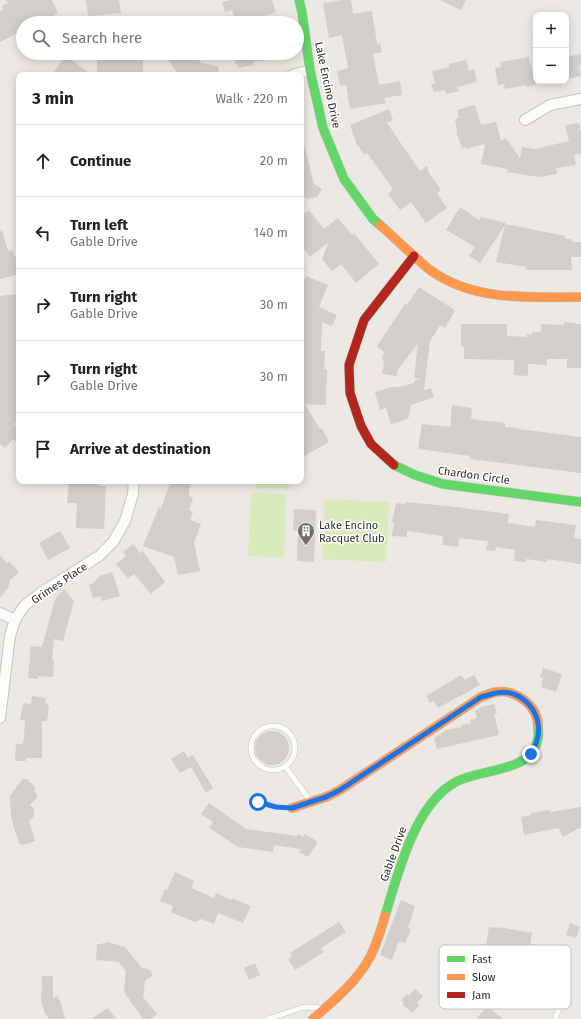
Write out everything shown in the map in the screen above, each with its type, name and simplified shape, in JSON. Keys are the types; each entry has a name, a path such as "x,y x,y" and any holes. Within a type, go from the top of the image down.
{"street":[{"name":"Lake Encino Drive","path":"299,0 303,16"},
{"name":"Lake Encino Drive","path":"304,26 310,70 323,128 344,179 373,219 431,270 450,281 479,292 508,297 581,298"},
{"path":"303,72 310,70"},
{"path":"526,120 550,105 581,100"},
{"name":"Chardon Circle","path":"414,256 364,320 349,365 350,393 356,414 371,444 395,466 431,481 443,484 581,502"},
{"name":"Grimes Place","path":"0,718 10,636 15,620 24,606 42,592 99,556 113,542 125,521 133,494 134,484"},
{"path":"0,613 15,620"},
{"name":"Gable Drive","path":"292,808 326,797 340,790 481,697 497,692 509,693 521,697 533,709 538,722 538,739 531,754 518,764 455,782 442,791 431,804 410,838 378,937 370,957 356,978 313,1019"}],"lane":[{"path":"269,727 276,727 283,729 289,734 293,741 294,748 290,762 285,766 272,770 265,769 254,760 251,748 252,741 256,734 269,727"},
{"path":"285,766 302,788 310,802"},
{"path":"268,1019 304,1007 326,1008"},
{"path":"555,1019 559,1009"}],"path":[{"path":"254,799 267,805 292,808"}],"green space":[{"path":"255,484 289,484 289,489 255,488"},
{"path":"251,493 286,494 284,558 248,556"},
{"path":"325,499 389,502 386,562 322,559"}],"building":[{"path":"6,0 52,0 58,13 53,16 16,16 16,34 0,42 0,11 4,9 2,6 8,3"},
{"path":"86,0 119,0 121,13 88,16"},
{"path":"231,0 272,0 276,12 263,16 234,16 232,10 225,12 222,2"},
{"path":"351,0 353,14 372,11 377,44 380,43 382,52 373,54 379,85 400,81 402,95 384,98 386,103 350,109 346,85 340,86 337,71 348,68 342,35 329,38 323,3"},
{"path":"440,0 466,0 461,10"},
{"path":"581,54 581,64 579,65 581,76 569,78 569,56"},
{"path":"529,57 533,73 533,84 536,85 526,87 526,85 505,89 504,84 498,85 495,68 501,67 500,62"},
{"path":"62,60 71,60 88,72 54,72"},
{"path":"97,60 143,60 143,72 97,72"},
{"path":"168,60 199,60 201,63 218,66 219,72 177,72"},
{"path":"234,60 267,60 253,62 254,65 238,68 237,63 235,64"},
{"path":"466,60 469,71 474,69 477,82 457,87 459,91 446,94 445,90 434,92 431,84 435,83 432,71 450,67 449,64"},
{"path":"475,105 481,125 496,122 501,141 506,138 520,158 522,147 535,149 569,141 565,125 579,123 581,132 581,154 574,155 576,165 556,168 557,174 539,177 507,172 508,169 481,164 485,144 465,149 465,147 462,148 456,132 455,119 459,118 457,110"},
{"path":"389,109 393,120 387,123 420,171 427,166 429,173 441,190 437,193 447,208 426,223 411,202 400,210 388,194 393,189 367,153 365,155 357,145 350,125"},
{"path":"304,144 314,184 322,189 317,197 308,199 304,197"},
{"path":"460,207 479,220 481,217 506,223 505,224 565,236 565,239 571,239 572,242 581,242 581,257 571,257 572,270 526,270 526,267 496,262 505,225 480,263 469,256 475,247 446,230"},
{"path":"309,210 324,229 338,218 352,235 354,233 379,264 356,283 341,264 332,271 322,259 329,242 310,257 304,249 304,214"},
{"path":"0,231 2,231 8,251 13,250 14,257 16,256 16,275 0,279"},
{"path":"306,276 328,285 319,307 337,315 332,326 322,322 321,351 325,351 324,369 327,369 326,405 305,404 320,429 322,428 329,442 304,456 304,280"},
{"path":"419,287 455,310 445,328 440,325 430,341 424,390 431,388 434,397 411,405 409,417 405,420 391,424 386,408 380,410 375,392 414,383 414,381 421,379 414,378 418,344 398,369 397,376 382,374 384,362 382,358 384,352 377,346 405,304 407,305"},
{"path":"16,294 16,422 14,424 16,426 16,442 13,439 5,448 0,444 0,296"},
{"path":"564,322 581,324 581,368 567,368 567,359 547,359 547,365 528,364 528,376 514,375 514,360 464,359 464,346 461,346 461,324 507,324 507,336 527,337 527,334 532,335 532,332 541,332 541,324 564,325"},
{"path":"452,405 472,408 471,419 505,423 505,427 581,437 581,473 470,459 470,456 418,449 422,424 450,427"},
{"path":"69,484 99,484 99,486 106,486 104,529 76,528 77,503 67,503"},
{"path":"170,484 190,484 189,496 193,498 189,510 193,512 190,520 201,524 194,543 200,571 178,575 174,557 143,546 159,507 161,508"},
{"path":"405,502 509,514 508,523 535,527 536,520 576,525 574,538 581,539 581,564 547,559 547,562 526,559 526,562 514,561 515,550 496,547 495,551 486,550 488,541 459,538 458,547 442,545 443,536 407,531 407,537 392,536 394,522 392,522 396,503 405,504"},
{"name":"Lake Encino Racquet Club","path":"294,509 316,510 314,562 297,561 298,531 293,531"},
{"path":"60,531 70,548 48,560 39,543"},
{"path":"133,544 141,554 142,550 165,582 151,594 134,574 128,578 116,564 126,556 123,552"},
{"path":"0,555 7,563 9,561 19,572 10,580 8,588 0,598"},
{"path":"112,572 120,596 102,601 100,596 93,598 89,585 94,583 100,576"},
{"path":"64,589 74,601 63,641 54,639 52,659 54,659 53,677 38,676 38,679 28,678 31,646 42,647 55,599"},
{"path":"543,668 562,674 556,692 541,687 543,678 540,677"},
{"path":"461,675 465,680 474,675 480,685 438,708 434,701 430,703 426,696"},
{"path":"32,696 46,698 45,703 48,704 49,707 47,721 42,721 42,758 26,758 26,761 15,761 16,744 23,744 25,720 20,720 23,703 31,704"},
{"path":"494,704 497,714 494,714 499,735 437,749 434,738 446,730 462,727 461,725 471,723 470,720 477,718 475,711 481,707"},
{"path":"269,731 275,731 279,732 286,738 289,748 288,755 282,762 275,765 269,765 265,764 258,758 255,751 255,745 256,741 262,734"},
{"path":"184,751 188,758 193,755 213,788 206,793 191,767 180,773 171,759"},
{"path":"23,779 27,779 34,786 33,787 36,789 34,791 38,796 30,805 34,809 34,816 29,821 35,841 20,845 11,819 10,796"},
{"path":"209,803 246,829 297,836 298,834 303,837 305,834 318,842 308,857 299,852 301,849 274,845 273,852 238,847 209,828 213,822 201,814"},
{"path":"581,807 581,827 563,837 558,828 524,835 521,817 531,815 531,813 550,810 550,812"},
{"path":"175,872 194,881 191,888 214,898 216,893 231,900 232,898 251,906 243,923 218,913 214,924 202,919 195,922 171,912 173,906 160,901"},
{"path":"401,900 415,906 408,928 411,929 405,943 399,941 392,960 380,955"},
{"path":"339,922 346,932 321,948 324,952 295,970 288,959 292,956 290,953"},
{"path":"570,923 580,927 576,938 566,935"},
{"path":"489,927 499,927 532,933 530,945 486,945"},
{"path":"107,942 125,947 142,968 149,969 153,975 145,981 143,997 157,1014 151,1019 143,1019 124,992 126,971 119,962 96,960 97,944"},
{"path":"255,963 260,975 249,980 244,968"},
{"path":"42,976 53,976 53,998 58,996 65,1019 48,1019 45,1014 41,1000"},
{"path":"415,989 423,996 417,1003 419,1006 412,1013 402,1004 404,1003 401,1000 407,994 409,996"},
{"path":"108,1008 116,1019 91,1019"},
{"path":"485,1009 491,1009 503,1019 477,1019"}],"traffic: fast":[{"path":"299,0 303,16"},
{"path":"304,26 310,70 323,128 344,179 373,219 380,225"},
{"path":"394,465 415,475 443,484 581,502"},
{"path":"385,916 409,842 428,808 440,794 454,783 464,778 516,764 526,758 534,750 538,736 538,726"}],"traffic: slow":[{"path":"380,225 430,270 465,288 503,296 581,297"},
{"path":"292,808 326,797 340,790 481,697 490,693 511,693 524,700 534,712 538,726"},
{"path":"313,1019 359,975 375,947 385,916"}],"traffic: jam":[{"path":"394,465 371,444 361,426 350,393 349,365 364,320 414,256"}],"place":[{"name":"Lake Encino Racquet Club","path":"306,546"}],"route":[{"path":"258,802 276,807 292,808 326,797 340,790 481,697 497,692 509,693 521,697 533,709 538,722 538,739 531,754"}]}
